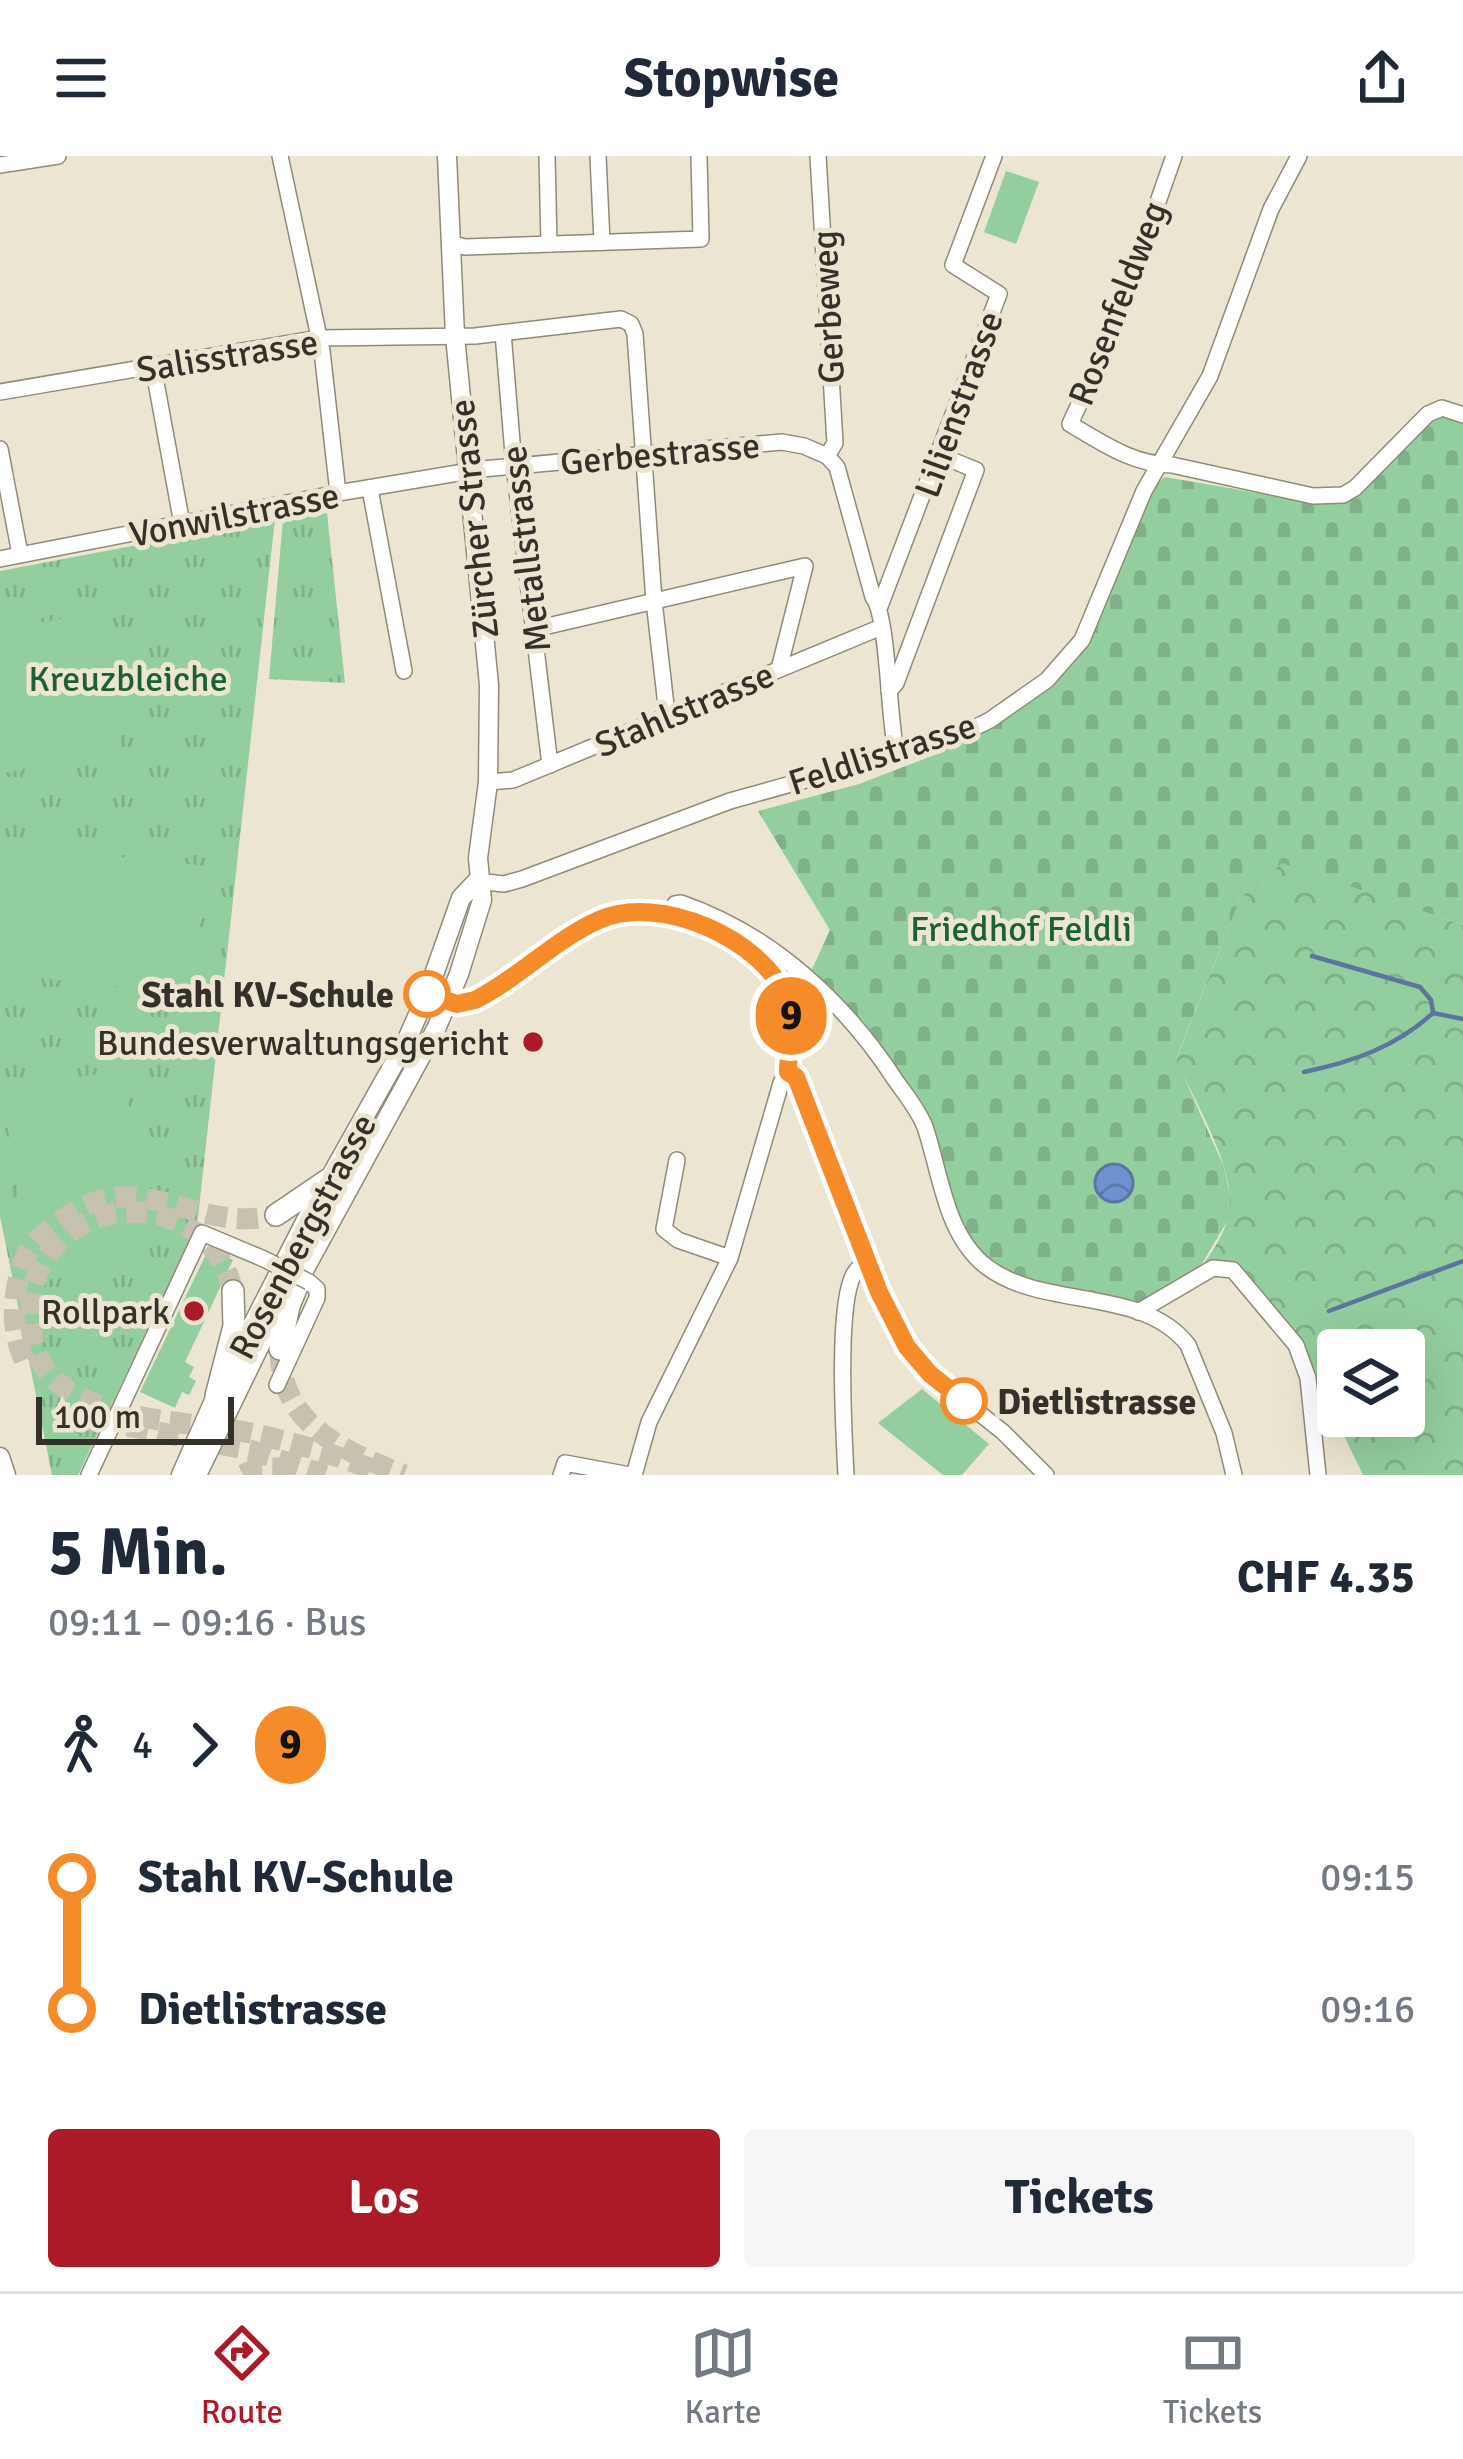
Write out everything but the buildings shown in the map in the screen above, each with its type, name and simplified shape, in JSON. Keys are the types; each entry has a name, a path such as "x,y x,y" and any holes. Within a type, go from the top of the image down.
{"highway":[{"path":"276,1215 329,1179"},
{"path":"280,1349 289,1306 308,1280"},
{"path":"216,1396 234,1326 233,1291"}],"main road":[{"name":"Zürcher Strasse","path":"447,156 455,336 489,685 488,782 477,881"},
{"name":"Rosenbergstrasse","path":"181,1475 216,1396 405,1044 461,898 477,881"},
{"name":"Rosenbergstrasse","path":"197,1475 272,1319 308,1280 448,1001 482,900 477,881"},
{"path":"0,1457 6,1475"}],"street":[{"path":"0,165 58,156"},
{"path":"280,156 319,338 338,493"},
{"path":"547,156 549,244"},
{"path":"598,156 602,242"},
{"path":"450,243 465,247 701,239 699,156"},
{"name":"Gerbeweg","path":"818,156 835,443 826,456"},
{"name":"Lilienstrasse","path":"880,606 999,294 953,265 994,156"},
{"name":"Rosenfeldweg","path":"1159,465 1106,446 1070,424 1112,333 1174,156"},
{"name":"Feldlistrasse","path":"477,881 505,884 522,879 730,800 952,739 990,720 1047,680 1072,655 1090,625 1129,524 1210,376 1271,209 1299,156"},
{"name":"Salisstrasse","path":"0,392 319,338 455,336 611,320 631,324 635,334 646,454"},
{"name":"Metallstrasse","path":"503,333 550,765"},
{"path":"153,366 182,524"},
{"path":"1159,465 1329,498 1355,488 1427,414 1442,408 1463,415"},
{"name":"Gerbestrasse","path":"468,471 782,442 826,456"},
{"path":"0,448 20,554"},
{"path":"646,454 654,601 668,714"},
{"path":"889,691 976,470 939,455"},
{"path":"826,456 837,467 873,597 880,606 897,756"},
{"name":"Vonwilstrasse","path":"0,560 468,471"},
{"path":"370,489 404,671"},
{"path":"536,629 805,566 779,669"},
{"name":"Stahlstrasse","path":"488,782 513,780 879,628"},
{"path":"668,916 681,903 750,934 808,977 840,1009 886,1065 923,1121 955,1225 968,1250 991,1270 1168,1324 1188,1345 1224,1433 1234,1475"},
{"path":"427,994 467,1002 492,992 597,921 634,912 668,916 736,941 771,968 790,1005 788,1072 730,1258 650,1422 632,1475 565,1463 560,1475"},
{"path":"788,1072 796,1077 868,1262 907,1347 930,1374 1003,1432 1046,1475"},
{"path":"676,1160 664,1229 678,1240 730,1258"},
{"path":"89,1475 202,1232 308,1280 318,1292 278,1385"},
{"path":"846,1475 842,1378 847,1301 851,1278 868,1262"},
{"path":"1138,1312 1213,1268 1233,1270 1296,1345 1308,1378 1318,1475"}],"green space":[{"path":"1006,171 1039,182 1016,244 984,232"},
{"name":"Friedhof Feldli","path":"1445,414 1463,421 1463,925 1282,863 1241,897 1176,1059 1224,1167 1231,1200 1229,1218 1192,1281 1138,1312 1028,1284 968,1250 923,1121 808,978 830,930 758,811 859,784 937,754 1072,655 1144,491 1165,477 1303,501 1341,502 1433,418"},
{"path":"327,513 345,683 269,679 283,519"},
{"name":"Kreuzbleiche","path":"275,519 197,1226 78,1475 52,1475 0,1216 0,571"},
{"path":"95,612 121,748 0,774 0,631"},
{"path":"0,844 204,866 190,994 0,974"},
{"path":"1282,862 1463,925 1463,1475 1363,1475 1345,1437 1425,1437 1425,1329 1317,1329 1317,1380 1306,1357 1233,1270 1192,1281 1223,1232 1230,1197 1221,1157 1176,1060 1241,897"},
{"path":"124,1070 152,1265 31,1282 2,1089"},
{"path":"0,1098 30,1306 22,1307 0,1161"},
{"name":"Rollpark","path":"209,1248 233,1260 185,1362 194,1367 189,1377 196,1381 189,1395 182,1392 175,1408 140,1392"},
{"path":"922,1389 989,1444 962,1475 943,1475 878,1423"}],"water":[{"path":"1114,1164 1127,1170 1133,1183 1127,1196 1114,1202 1101,1196 1095,1183 1101,1170"}],"waterway":[{"path":"1312,956 1420,987 1431,1000 1433,1013 1463,1019"},
{"path":"1304,1072 1373,1051 1433,1013"},
{"path":"1329,1311 1463,1261"}],"tunnel":[{"path":"24,1360 16,1335 17,1285 31,1248 62,1220 90,1204 117,1197 143,1198 219,1216 276,1215"},
{"path":"233,1291 215,1251 185,1225 149,1213 111,1214 76,1228 48,1254 32,1291 33,1340 44,1368 65,1388 93,1403 160,1420 272,1438 386,1475"},
{"path":"280,1349 283,1375 303,1416 338,1444 404,1475"},
{"path":"97,1420 250,1450 325,1475"},
{"path":"243,1475 257,1468 289,1468"}],"bus line":[{"name":"9","path":"427,994 457,1004 475,1000 597,921 634,912 703,927 749,949 771,968 790,1005 788,1072 796,1077 879,1292 907,1347 930,1374 964,1401"}],"place":[{"name":"Stahl KV-Schule","path":"427,994"},
{"name":"Bundesverwaltungsgericht","path":"533,1042"},
{"name":"Rollpark","path":"194,1311"},
{"name":"Dietlistrasse","path":"964,1401"}]}
